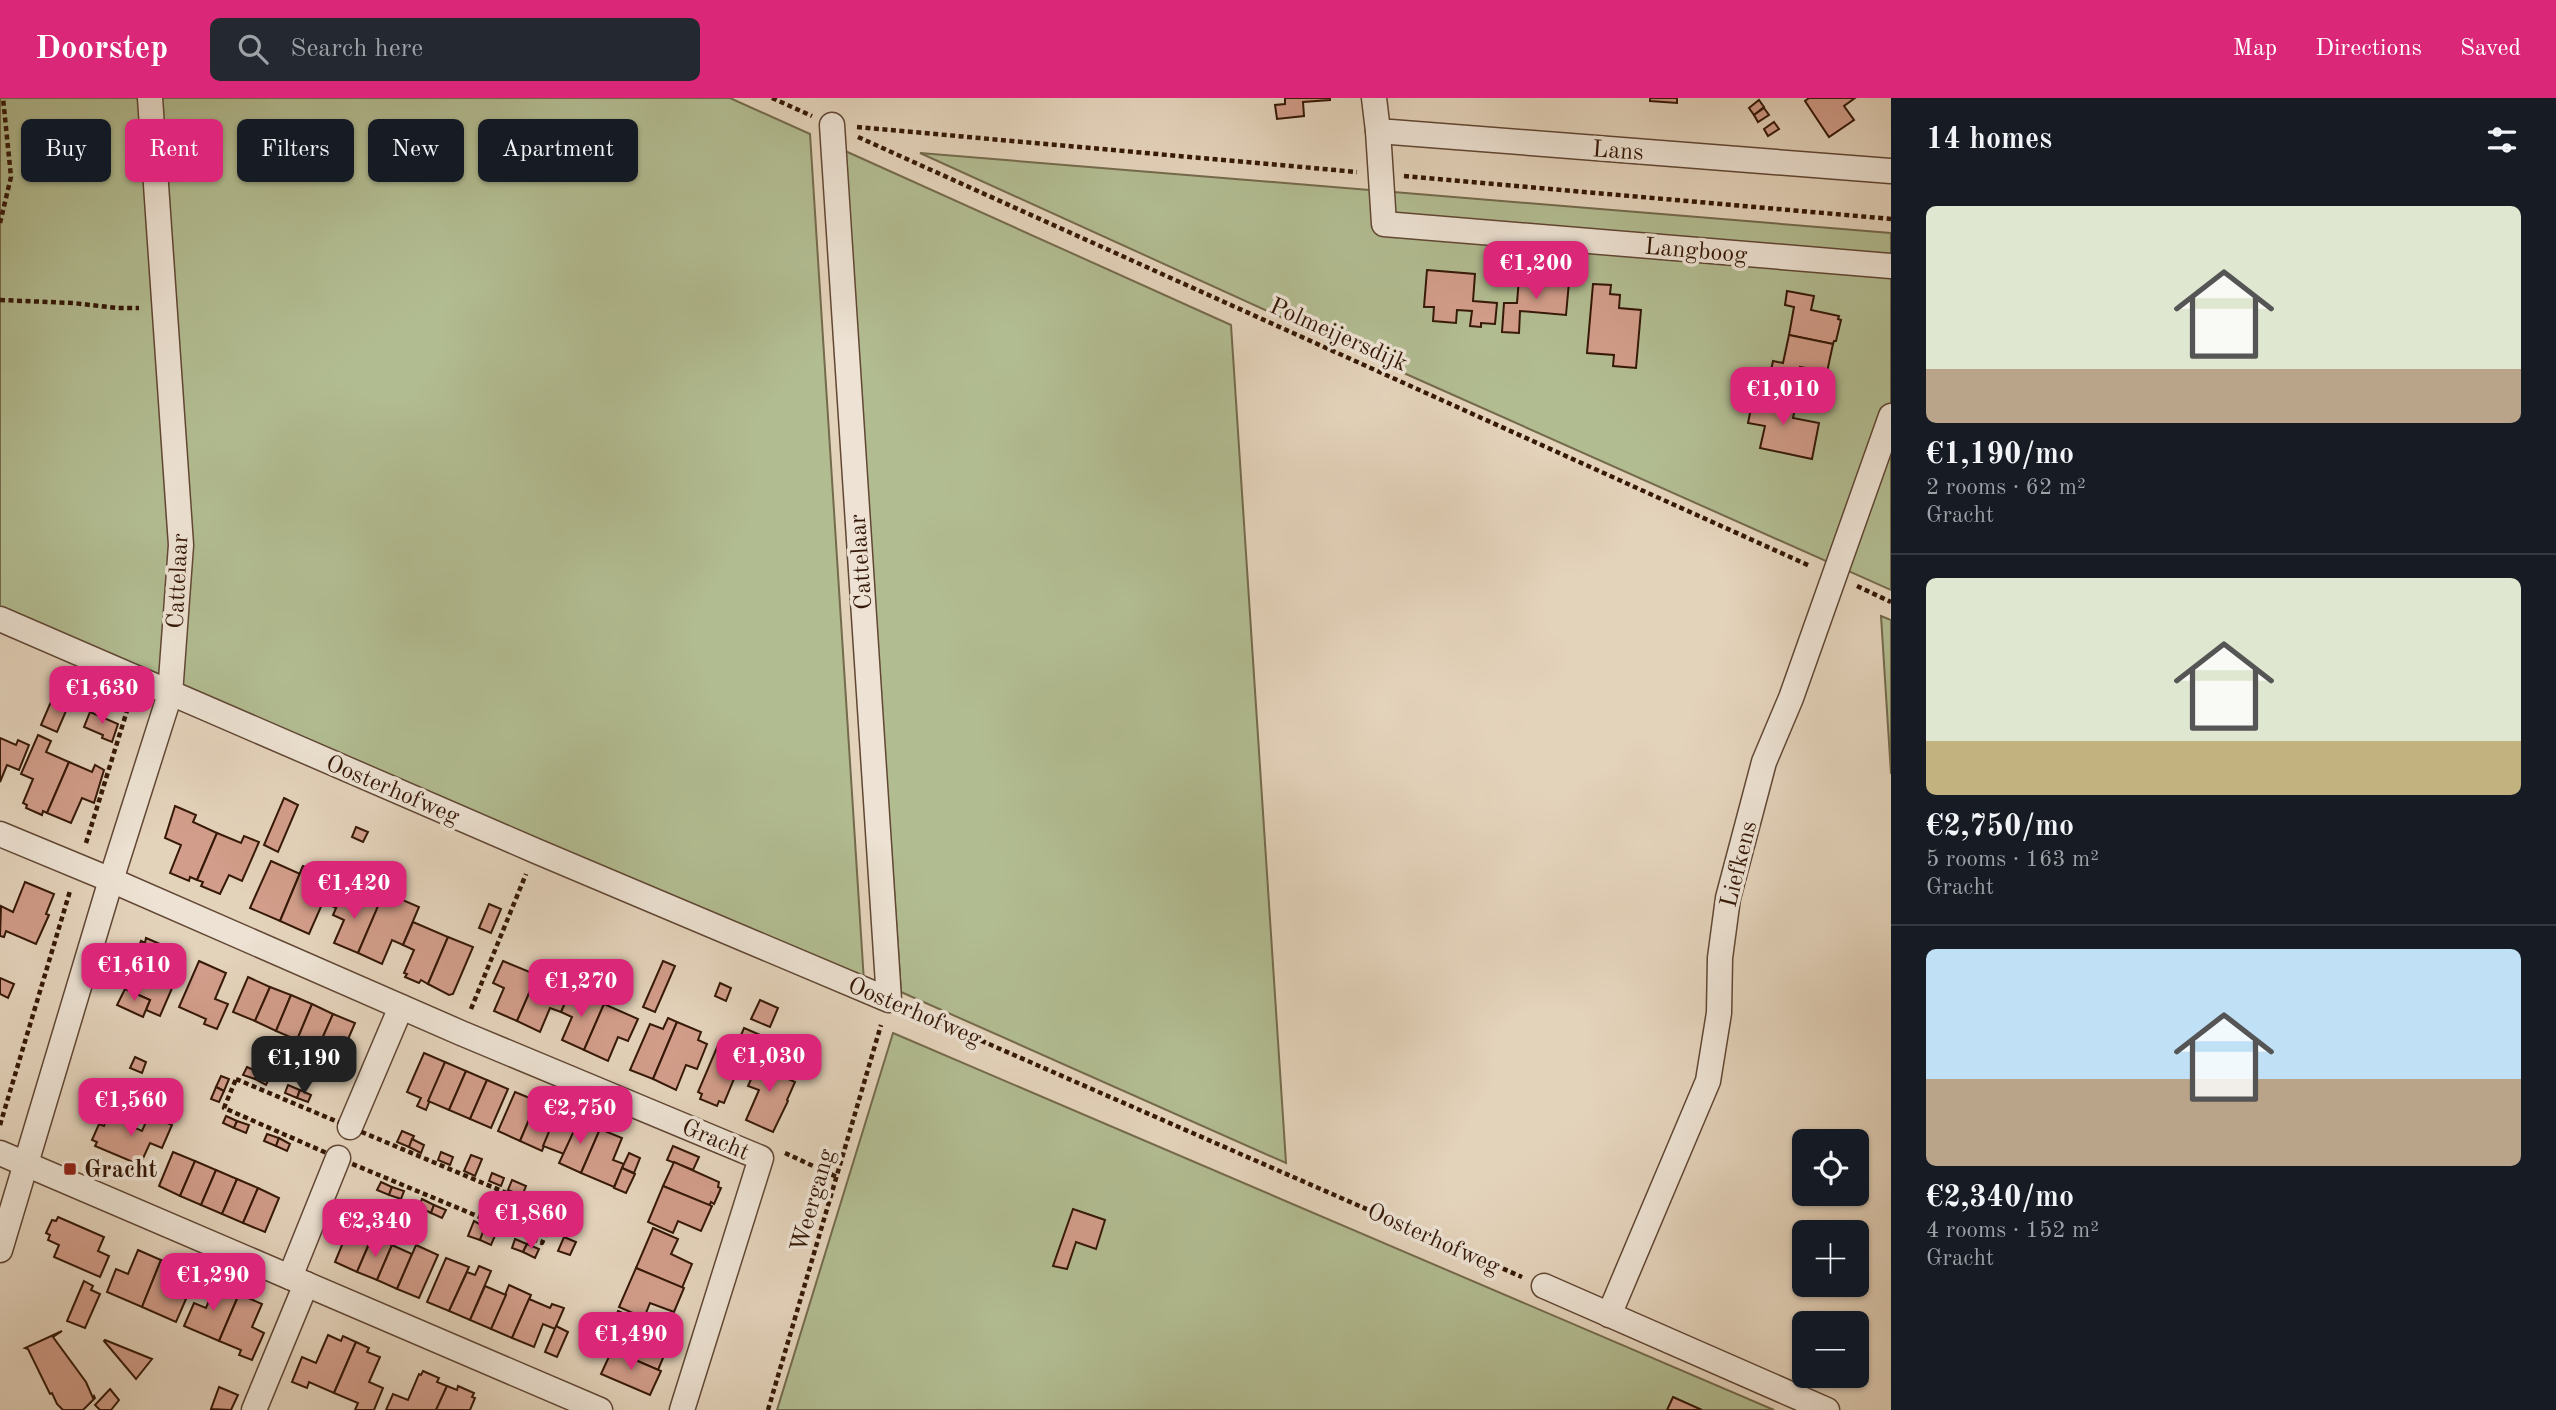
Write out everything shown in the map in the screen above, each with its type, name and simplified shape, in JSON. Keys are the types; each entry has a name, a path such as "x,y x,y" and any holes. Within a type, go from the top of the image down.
{"street":[{"name":"Cattelaar","path":"0,1250 170,694 181,545 150,98"},
{"path":"1374,98 1378,131"},
{"name":"Cattelaar","path":"832,125 889,1000"},
{"name":"Lans","path":"1378,131 1891,172"},
{"name":"Langboog","path":"1378,131 1384,224 1891,266"},
{"name":"Liefkens","path":"1609,1315 1707,1081 1719,1013 1720,957 1728,898 1764,762 1791,698 1891,416"},
{"name":"Oosterhofweg","path":"0,619 536,851 889,1000"},
{"name":"Gracht","path":"0,834 761,1158 682,1410"},
{"path":"350,1127 401,1007"},
{"path":"0,1153 600,1410"},
{"path":"254,1410 338,1158"},
{"path":"1544,1286 1827,1410"}],"path":[{"path":"0,223 11,177 4,98"},
{"name":"Polmeijersdijk","path":"772,98 1891,602"},
{"path":"0,300 117,308 164,308"},
{"path":"0,1125 137,679"},
{"path":"461,1032 536,851"},
{"name":"Weergang","path":"768,1410 889,1000"},
{"name":"Oosterhofweg","path":"889,1000 1544,1286"},
{"name":"Gracht","path":"761,1158 772,1147 837,1177"},
{"path":"338,1158 542,1243 554,1213"}],"green space":[{"path":"0,98 730,98 810,134 864,982 0,609"},
{"path":"843,150 1231,325 1286,1163 901,992"},
{"path":"920,153 1891,233 1891,590 1406,374"},
{"path":"1881,616 1891,620 1891,774"},
{"path":"893,1033 1774,1410 777,1410"}],"building":[{"path":"1285,98 1330,100 1303,102 1304,116 1277,119 1275,105 1285,104"},
{"path":"1650,98 1677,98 1677,103 1650,101"},
{"path":"1809,98 1855,98 1844,106 1854,120 1829,137 1805,101"},
{"path":"1759,100 1764,107 1754,115 1749,108"},
{"path":"1764,108 1769,115 1758,122 1754,115"},
{"path":"1774,122 1779,129 1768,136 1764,129"},
{"path":"1427,270 1475,274 1473,301 1497,303 1495,324 1481,323 1481,327 1470,326 1472,311 1457,310 1456,323 1433,321 1434,307 1424,307"},
{"path":"1519,278 1569,282 1566,315 1520,311 1519,333 1502,332 1504,303 1517,303"},
{"path":"1593,284 1611,285 1610,294 1620,295 1619,308 1641,310 1636,368 1613,366 1614,355 1587,353"},
{"path":"1787,291 1814,296 1811,310 1839,316 1838,319 1841,320 1833,344 1789,335 1794,307 1785,305"},
{"path":"1789,335 1833,344 1827,372 1800,367 1797,381 1770,375 1773,361 1783,363"},
{"path":"1754,394 1796,403 1793,418 1819,423 1812,459 1760,448 1765,426 1748,423"},
{"path":"53,697 69,704 57,732 41,725"},
{"path":"90,712 118,724 112,742 84,727"},
{"path":"38,735 51,741 46,752 69,762 47,813 43,811 42,815 26,808 27,805 23,803 33,779 21,774"},
{"path":"0,738 16,745 18,740 29,745 19,770 7,765 0,782"},
{"path":"69,762 92,772 95,765 104,770 94,803 82,798 71,823 47,813"},
{"path":"284,798 298,805 278,852 264,845"},
{"path":"175,806 196,815 193,822 217,833 197,880 190,877 189,881 170,873 181,845 165,838"},
{"path":"356,827 368,832 363,842 352,837"},
{"path":"217,833 241,843 244,836 259,842 242,881 229,875 220,894 201,886 203,882 197,880"},
{"path":"271,861 300,874 280,921 250,908"},
{"path":"303,866 346,884 336,908 323,902 309,934 280,921"},
{"path":"25,882 54,894 46,914 49,915 36,944 6,931 4,937 0,936 1,906 13,912"},
{"path":"343,892 378,907 358,953 334,943 344,920 333,915"},
{"path":"384,892 419,907 403,945 392,940 382,964 358,953"},
{"path":"489,904 501,909 491,933 479,928"},
{"path":"413,922 448,937 428,984 405,977 407,974 404,973 414,950 403,945"},
{"path":"448,937 473,947 453,994 449,995 428,984"},
{"path":"146,938 174,950 164,974 176,979 160,1016 146,1010 150,1000 125,989 139,956 136,954 141,941 145,943"},
{"path":"199,961 226,973 215,999 228,1004 217,1029 204,1024 206,1019 179,1007"},
{"path":"503,961 537,975 517,1021 494,1011 504,988 493,983"},
{"path":"663,961 675,966 655,1012 643,1007"},
{"path":"537,975 571,990 561,1012 550,1008 540,1032 517,1021"},
{"path":"248,977 270,987 255,1021 233,1012"},
{"path":"0,978 14,984 8,998 0,994"},
{"path":"720,983 731,988 726,1001 715,996"},
{"path":"270,987 291,995 276,1031 255,1021"},
{"path":"125,989 150,1000 143,1017 117,1005"},
{"path":"571,990 604,1004 584,1050 562,1040 572,1017 561,1012"},
{"path":"291,995 312,1004 297,1040 276,1031"},
{"path":"760,1000 778,1008 770,1027 751,1019"},
{"path":"312,1004 333,1014 318,1048 297,1040"},
{"path":"604,1004 638,1019 628,1041 618,1037 608,1061 584,1050"},
{"path":"333,1014 355,1023 340,1058 318,1048"},
{"path":"668,1018 677,1022 653,1079 630,1070 650,1024 663,1029"},
{"path":"677,1022 701,1032 698,1040 707,1044 697,1069 686,1065 676,1090 653,1079"},
{"path":"744,1028 765,1037 747,1079 736,1074 724,1103 719,1101 717,1106 700,1099 702,1094 698,1092 718,1045 734,1052"},
{"path":"424,1053 445,1062 426,1110 417,1106 421,1098 407,1092"},
{"path":"762,1054 782,1062 777,1074 795,1082 773,1132 746,1120 759,1090 748,1086"},
{"path":"135,1057 146,1062 142,1073 130,1068"},
{"path":"445,1062 466,1071 449,1110 428,1101"},
{"path":"247,1067 258,1072 255,1079 243,1075"},
{"path":"466,1071 487,1080 470,1119 449,1110"},
{"path":"258,1072 270,1077 266,1085 255,1079"},
{"path":"221,1076 229,1079 224,1091 216,1087"},
{"path":"487,1080 508,1089 491,1128 470,1119"},
{"path":"288,1085 300,1090 297,1098 285,1093"},
{"path":"216,1087 224,1091 219,1102 211,1099"},
{"path":"300,1090 311,1095 308,1102 297,1098"},
{"path":"515,1092 537,1101 520,1141 498,1131"},
{"path":"537,1101 558,1110 542,1151 520,1141"},
{"path":"558,1110 579,1120 564,1154 543,1146"},
{"path":"149,1115 172,1125 162,1148 150,1143 140,1165 95,1146 97,1142 92,1140 99,1124 104,1126 108,1116 142,1131"},
{"path":"226,1116 237,1121 234,1128 223,1123"},
{"path":"579,1120 600,1129 581,1173 559,1163"},
{"path":"237,1121 249,1125 246,1133 234,1128"},
{"path":"600,1129 622,1138 613,1160 624,1164 614,1187 581,1173"},
{"path":"402,1131 414,1136 409,1147 397,1142"},
{"path":"267,1134 279,1138 276,1146 264,1141"},
{"path":"279,1138 290,1144 287,1151 276,1146"},
{"path":"412,1139 424,1145 421,1153 409,1147"},
{"path":"673,1146 699,1157 693,1170 667,1160"},
{"path":"173,1152 195,1161 180,1196 159,1186"},
{"path":"441,1152 453,1157 450,1165 438,1160"},
{"path":"629,1153 640,1158 634,1173 622,1168"},
{"path":"471,1155 482,1159 475,1176 464,1171"},
{"path":"195,1161 216,1170 201,1205 180,1196"},
{"path":"674,1162 719,1182 718,1187 721,1188 714,1204 711,1202 709,1206 663,1186"},
{"path":"622,1168 635,1174 626,1193 614,1188"},
{"path":"216,1170 237,1179 222,1214 201,1205"},
{"path":"492,1173 504,1178 501,1186 489,1181"},
{"path":"237,1179 258,1188 243,1223 222,1214"},
{"path":"512,1180 526,1186 522,1196 508,1190"},
{"path":"381,1182 392,1187 389,1195 377,1190"},
{"path":"663,1186 712,1206 701,1231 678,1221 673,1233 648,1222"},
{"path":"392,1187 404,1191 401,1199 389,1195"},
{"path":"258,1188 279,1198 265,1232 243,1223"},
{"path":"555,1195 569,1201 563,1213 550,1207"},
{"path":"422,1199 434,1205 431,1213 419,1207"},
{"path":"434,1205 446,1210 442,1218 431,1213"},
{"path":"1073,1209 1105,1220 1096,1249 1076,1242 1067,1269 1053,1266"},
{"path":"58,1217 104,1237 98,1251 109,1256 100,1277 54,1257 59,1245 48,1240 50,1235 46,1233 52,1220 56,1221"},
{"path":"474,1221 485,1227 480,1240 468,1236"},
{"path":"351,1223 374,1232 357,1272 335,1262"},
{"path":"485,1227 497,1231 491,1245 480,1240"},
{"path":"653,1228 678,1239 671,1254 692,1264 682,1288 636,1268"},
{"path":"372,1237 392,1245 377,1280 357,1272"},
{"path":"564,1237 576,1242 570,1255 558,1251"},
{"path":"515,1239 527,1244 523,1252 512,1248"},
{"path":"527,1244 539,1249 535,1258 523,1252"},
{"path":"392,1245 412,1254 397,1289 377,1280"},
{"path":"416,1245 438,1255 419,1298 397,1289"},
{"path":"138,1250 161,1260 142,1307 107,1292 116,1269 128,1274"},
{"path":"446,1258 469,1267 449,1311 427,1302"},
{"path":"161,1260 185,1271 175,1294 186,1299 176,1322 142,1307"},
{"path":"479,1266 491,1271 470,1320 449,1311 467,1272 475,1275"},
{"path":"636,1268 684,1288 674,1312 650,1303 644,1318 619,1307"},
{"path":"84,1281 93,1286 91,1290 100,1294 85,1328 67,1321"},
{"path":"216,1284 239,1294 219,1341 184,1326 194,1303 206,1308"},
{"path":"509,1285 531,1295 512,1338 491,1329"},
{"path":"485,1286 506,1295 491,1329 470,1320"},
{"path":"239,1294 262,1304 252,1327 264,1333 252,1360 239,1355 241,1350 219,1341"},
{"path":"529,1299 550,1308 552,1304 564,1308 555,1329 543,1324 534,1347 512,1338"},
{"path":"618,1311 652,1326 647,1337 668,1346 658,1370 612,1350 622,1327 613,1323"},
{"path":"556,1326 568,1332 557,1357 545,1352"},
{"path":"62,1331 53,1337 95,1398 83,1410 63,1410 57,1404 28,1349 25,1348"},
{"path":"328,1335 341,1341 343,1336 356,1342 334,1393 309,1382 307,1388 292,1382 302,1357 316,1363"},
{"path":"105,1340 152,1359 136,1379"},
{"path":"356,1342 369,1348 367,1352 380,1357 369,1382 383,1388 374,1410 355,1410 358,1403 334,1393"},
{"path":"612,1350 661,1371 650,1395 601,1374"},
{"path":"423,1371 439,1378 437,1382 447,1386 436,1410 386,1410 393,1394 408,1400 419,1374"},
{"path":"447,1386 457,1390 458,1386 474,1393 472,1397 475,1398 470,1410 436,1410"},
{"path":"219,1387 238,1395 231,1410 211,1409"},
{"path":"110,1389 119,1400 111,1410 100,1410 95,1405"},
{"path":"1673,1397 1702,1410 1667,1410"}],"place":[{"name":"Gracht","path":"70,1169"}]}
